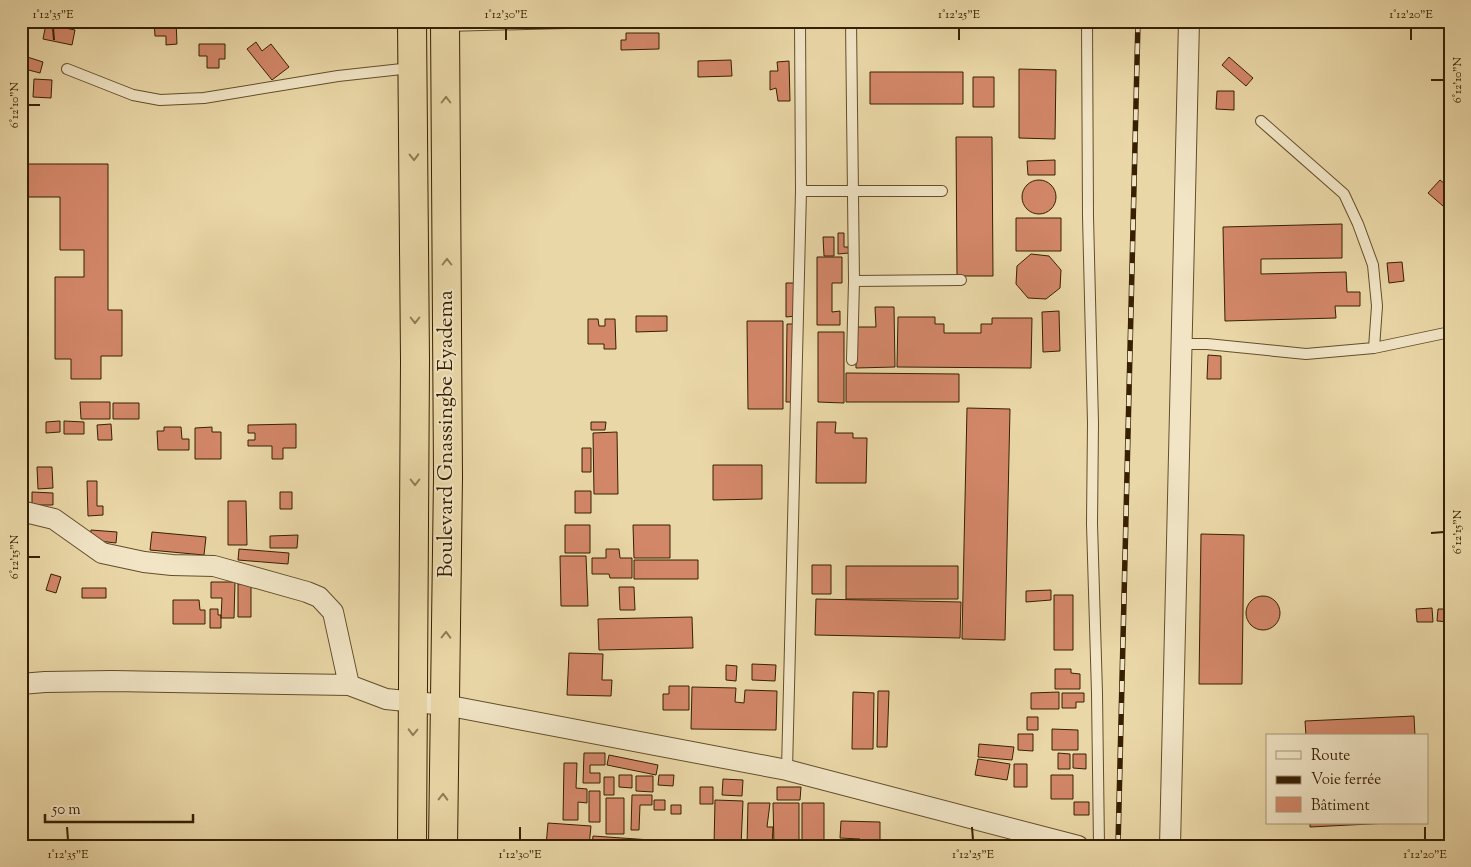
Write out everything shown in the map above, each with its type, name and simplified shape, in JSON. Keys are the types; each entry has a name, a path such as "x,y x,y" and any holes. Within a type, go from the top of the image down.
{"highway":[{"name":"Boulevard Gnassingbe Eyadema","path":"412,21 415,341 412,846"},
{"name":"Boulevard Gnassingbe Eyadema","path":"443,846 448,477 445,24"}],"street":[{"path":"1170,846 1190,21"},
{"path":"21,510 54,519 102,553 144,562 214,566 319,597 332,612 349,685"},
{"path":"21,684 112,681 349,685 386,699 445,705 786,770 1078,846"}],"lane":[{"path":"445,24 642,21"},
{"path":"786,770 800,191 800,21"},
{"path":"851,21 854,281 852,360"},
{"path":"1087,21 1088,225 1093,423 1092,524 1099,846"},
{"path":"67,69 133,95 160,100 204,98 338,76 413,68"},
{"path":"1261,121 1344,194 1358,224 1373,265 1377,306 1374,348"},
{"path":"800,191 942,191"},
{"path":"854,281 961,280"},
{"path":"1182,344 1207,344 1306,354 1374,348 1450,332"}],"building":[{"path":"154,21 176,21 177,44 166,45 166,36 155,36"},
{"path":"46,24 75,30 72,45 43,39"},
{"path":"626,33 659,33 659,49 621,50 621,40 626,40"},
{"path":"256,42 262,51 271,44 289,67 272,80 247,49"},
{"path":"199,44 225,44 225,59 219,59 219,68 207,68 207,56 199,56"},
{"path":"21,55 43,62 40,73 21,68"},
{"path":"1229,57 1253,78 1246,86 1222,65"},
{"path":"731,60 732,76 698,77 698,61"},
{"path":"789,61 790,101 778,101 776,88 770,90 770,71 778,71 777,62"},
{"path":"1019,69 1056,70 1055,139 1019,138"},
{"path":"870,72 963,72 963,104 870,104"},
{"path":"973,77 994,77 994,107 973,107"},
{"path":"34,79 52,80 51,98 33,97"},
{"path":"1217,91 1234,91 1234,110 1216,109"},
{"path":"956,137 992,137 993,276 957,276"},
{"path":"1055,160 1055,175 1028,175 1027,161"},
{"path":"21,164 108,164 108,310 122,310 122,356 101,356 101,379 71,379 71,359 55,359 55,277 84,277 84,250 60,250 60,197 21,197"},
{"path":"1039,180 1051,185 1056,197 1051,209 1039,214 1027,209 1022,197 1027,185"},
{"path":"1440,180 1450,188 1450,212 1428,193"},
{"path":"1016,218 1061,218 1061,251 1016,251"},
{"path":"1342,224 1342,258 1261,259 1261,274 1346,272 1347,292 1360,292 1360,306 1335,306 1336,318 1225,321 1223,227"},
{"path":"838,233 844,233 844,247 848,247 849,253 838,254"},
{"path":"823,237 834,237 834,256 824,256"},
{"path":"1031,254 1049,256 1061,270 1060,288 1046,299 1028,298 1016,284 1017,266"},
{"path":"817,257 842,257 842,283 832,283 832,312 840,311 840,325 817,325"},
{"path":"1402,262 1404,281 1389,283 1387,263"},
{"path":"786,283 795,283 796,316 786,317"},
{"path":"875,307 894,307 895,367 856,368 855,327 876,327"},
{"path":"1059,311 1060,351 1043,352 1042,312"},
{"path":"636,316 667,316 667,331 636,332"},
{"path":"898,317 935,317 935,324 944,324 944,333 981,333 981,324 992,324 992,318 1032,318 1031,368 897,367"},
{"path":"588,319 598,319 599,326 605,326 605,319 615,319 616,349 604,349 604,344 588,344"},
{"path":"747,321 783,321 783,409 748,409"},
{"path":"787,324 795,324 794,402 786,402"},
{"path":"818,332 844,332 844,403 818,402"},
{"path":"1208,355 1221,356 1221,379 1207,379"},
{"path":"846,373 959,374 959,402 846,402"},
{"path":"80,402 110,402 110,419 81,419"},
{"path":"113,403 139,403 139,419 113,419"},
{"path":"967,408 1010,409 1005,640 962,639"},
{"path":"60,421 60,432 46,433 46,422"},
{"path":"64,421 84,422 84,434 64,434"},
{"path":"591,422 606,422 605,430 591,430"},
{"path":"817,422 836,422 835,433 853,433 853,438 867,438 866,483 816,483"},
{"path":"111,424 112,440 98,440 97,425"},
{"path":"296,424 296,448 283,448 283,459 272,459 272,446 248,446 248,440 255,440 255,433 248,433 248,425"},
{"path":"164,427 181,427 182,439 189,439 189,450 158,450 157,431 164,431"},
{"path":"212,427 212,432 221,432 221,459 195,459 195,428"},
{"path":"617,432 618,494 594,494 593,433"},
{"path":"582,448 591,448 591,472 582,472"},
{"path":"713,465 762,465 762,499 713,500"},
{"path":"37,467 52,467 53,488 38,489"},
{"path":"87,481 97,481 97,506 103,506 103,515 88,516"},
{"path":"575,491 591,491 591,513 575,513"},
{"path":"32,492 53,493 53,505 32,505"},
{"path":"280,492 292,492 292,509 280,509"},
{"path":"228,501 246,501 247,545 228,545"},
{"path":"565,525 590,525 590,553 565,553"},
{"path":"633,525 670,525 670,558 634,558"},
{"path":"91,530 117,532 116,543 90,540"},
{"path":"152,532 206,537 204,555 150,550"},
{"path":"1201,534 1244,535 1242,684 1199,684"},
{"path":"298,535 297,548 270,548 270,536"},
{"path":"239,549 289,553 288,564 238,560"},
{"path":"606,549 619,549 620,558 632,558 632,578 610,578 609,574 592,574 592,558 606,558"},
{"path":"560,556 586,556 588,606 561,606"},
{"path":"634,560 698,560 698,579 634,579"},
{"path":"812,565 831,565 831,594 812,594"},
{"path":"846,566 958,566 958,599 846,599"},
{"path":"51,574 61,577 56,593 46,590"},
{"path":"211,582 235,582 234,618 221,618 222,598 211,598"},
{"path":"238,584 251,584 251,617 238,617"},
{"path":"619,587 634,587 635,610 620,610"},
{"path":"82,588 106,588 106,598 82,598"},
{"path":"1051,590 1051,600 1026,602 1026,591"},
{"path":"1054,595 1073,595 1073,650 1054,650"},
{"path":"1263,596 1270,597 1275,601 1279,606 1279,620 1275,625 1270,629 1263,630 1256,629 1251,625 1247,620 1246,613 1247,606 1251,601 1256,597"},
{"path":"816,599 961,602 960,638 815,635"},
{"path":"173,600 199,600 200,610 205,610 205,624 173,624"},
{"path":"1432,608 1433,622 1417,622 1416,609"},
{"path":"210,609 218,609 218,615 221,615 221,628 210,628"},
{"path":"1438,609 1450,609 1450,622 1437,621"},
{"path":"692,617 693,648 599,650 598,619"},
{"path":"569,653 603,654 602,680 612,680 611,696 567,695"},
{"path":"752,664 776,665 775,681 752,680"},
{"path":"726,665 737,666 736,681 726,680"},
{"path":"1055,669 1071,669 1071,673 1080,674 1080,689 1055,689"},
{"path":"669,686 689,686 689,710 663,710 663,694 669,694"},
{"path":"692,687 736,688 735,702 744,703 745,690 777,691 776,730 691,729"},
{"path":"878,691 889,691 887,747 877,747"},
{"path":"853,692 874,693 873,749 852,749"},
{"path":"1059,692 1059,709 1031,709 1031,693"},
{"path":"1062,693 1084,693 1084,702 1076,702 1076,708 1062,708"},
{"path":"1414,716 1415,734 1306,734 1305,721"},
{"path":"1027,717 1038,717 1038,730 1027,730"},
{"path":"1052,729 1078,730 1078,750 1052,750"},
{"path":"1018,734 1033,734 1033,751 1018,750"},
{"path":"979,744 1014,747 1012,760 978,757"},
{"path":"584,753 605,753 605,765 590,765 590,773 600,773 600,783 583,783"},
{"path":"1058,753 1070,754 1070,769 1058,769"},
{"path":"1073,754 1086,754 1086,769 1073,768"},
{"path":"609,755 658,765 656,775 607,765"},
{"path":"978,759 1010,764 1007,780 975,775"},
{"path":"564,763 577,763 576,788 587,789 587,803 578,802 578,820 563,820"},
{"path":"1014,764 1027,764 1027,787 1014,787"},
{"path":"619,775 632,775 632,788 619,787"},
{"path":"659,775 674,775 673,786 658,785"},
{"path":"1051,775 1073,775 1073,799 1051,799"},
{"path":"636,776 653,776 653,792 636,791"},
{"path":"604,777 614,777 614,795 604,795"},
{"path":"723,779 743,780 742,796 722,795"},
{"path":"700,787 713,787 713,804 700,804"},
{"path":"777,787 801,787 800,800 777,800"},
{"path":"589,791 600,791 600,822 589,822"},
{"path":"632,795 652,795 652,805 640,805 639,830 631,830"},
{"path":"606,798 624,798 624,834 606,834"},
{"path":"654,800 665,800 665,810 654,810"},
{"path":"715,800 743,801 741,846 714,846"},
{"path":"1074,802 1089,802 1089,815 1074,815"},
{"path":"748,803 770,803 767,827 773,827 772,846 747,846"},
{"path":"773,803 799,803 799,846 774,846"},
{"path":"802,803 824,803 824,846 802,846"},
{"path":"671,805 681,805 681,814 671,814"},
{"path":"841,821 880,822 880,846 860,846 860,839 840,838"},
{"path":"548,823 591,826 589,846 546,846"},
{"path":"1310,824 1370,824 1310,827"},
{"path":"593,836 651,840 650,846 592,846"}],"railway":[{"path":"1118,846 1138,21"}]}
